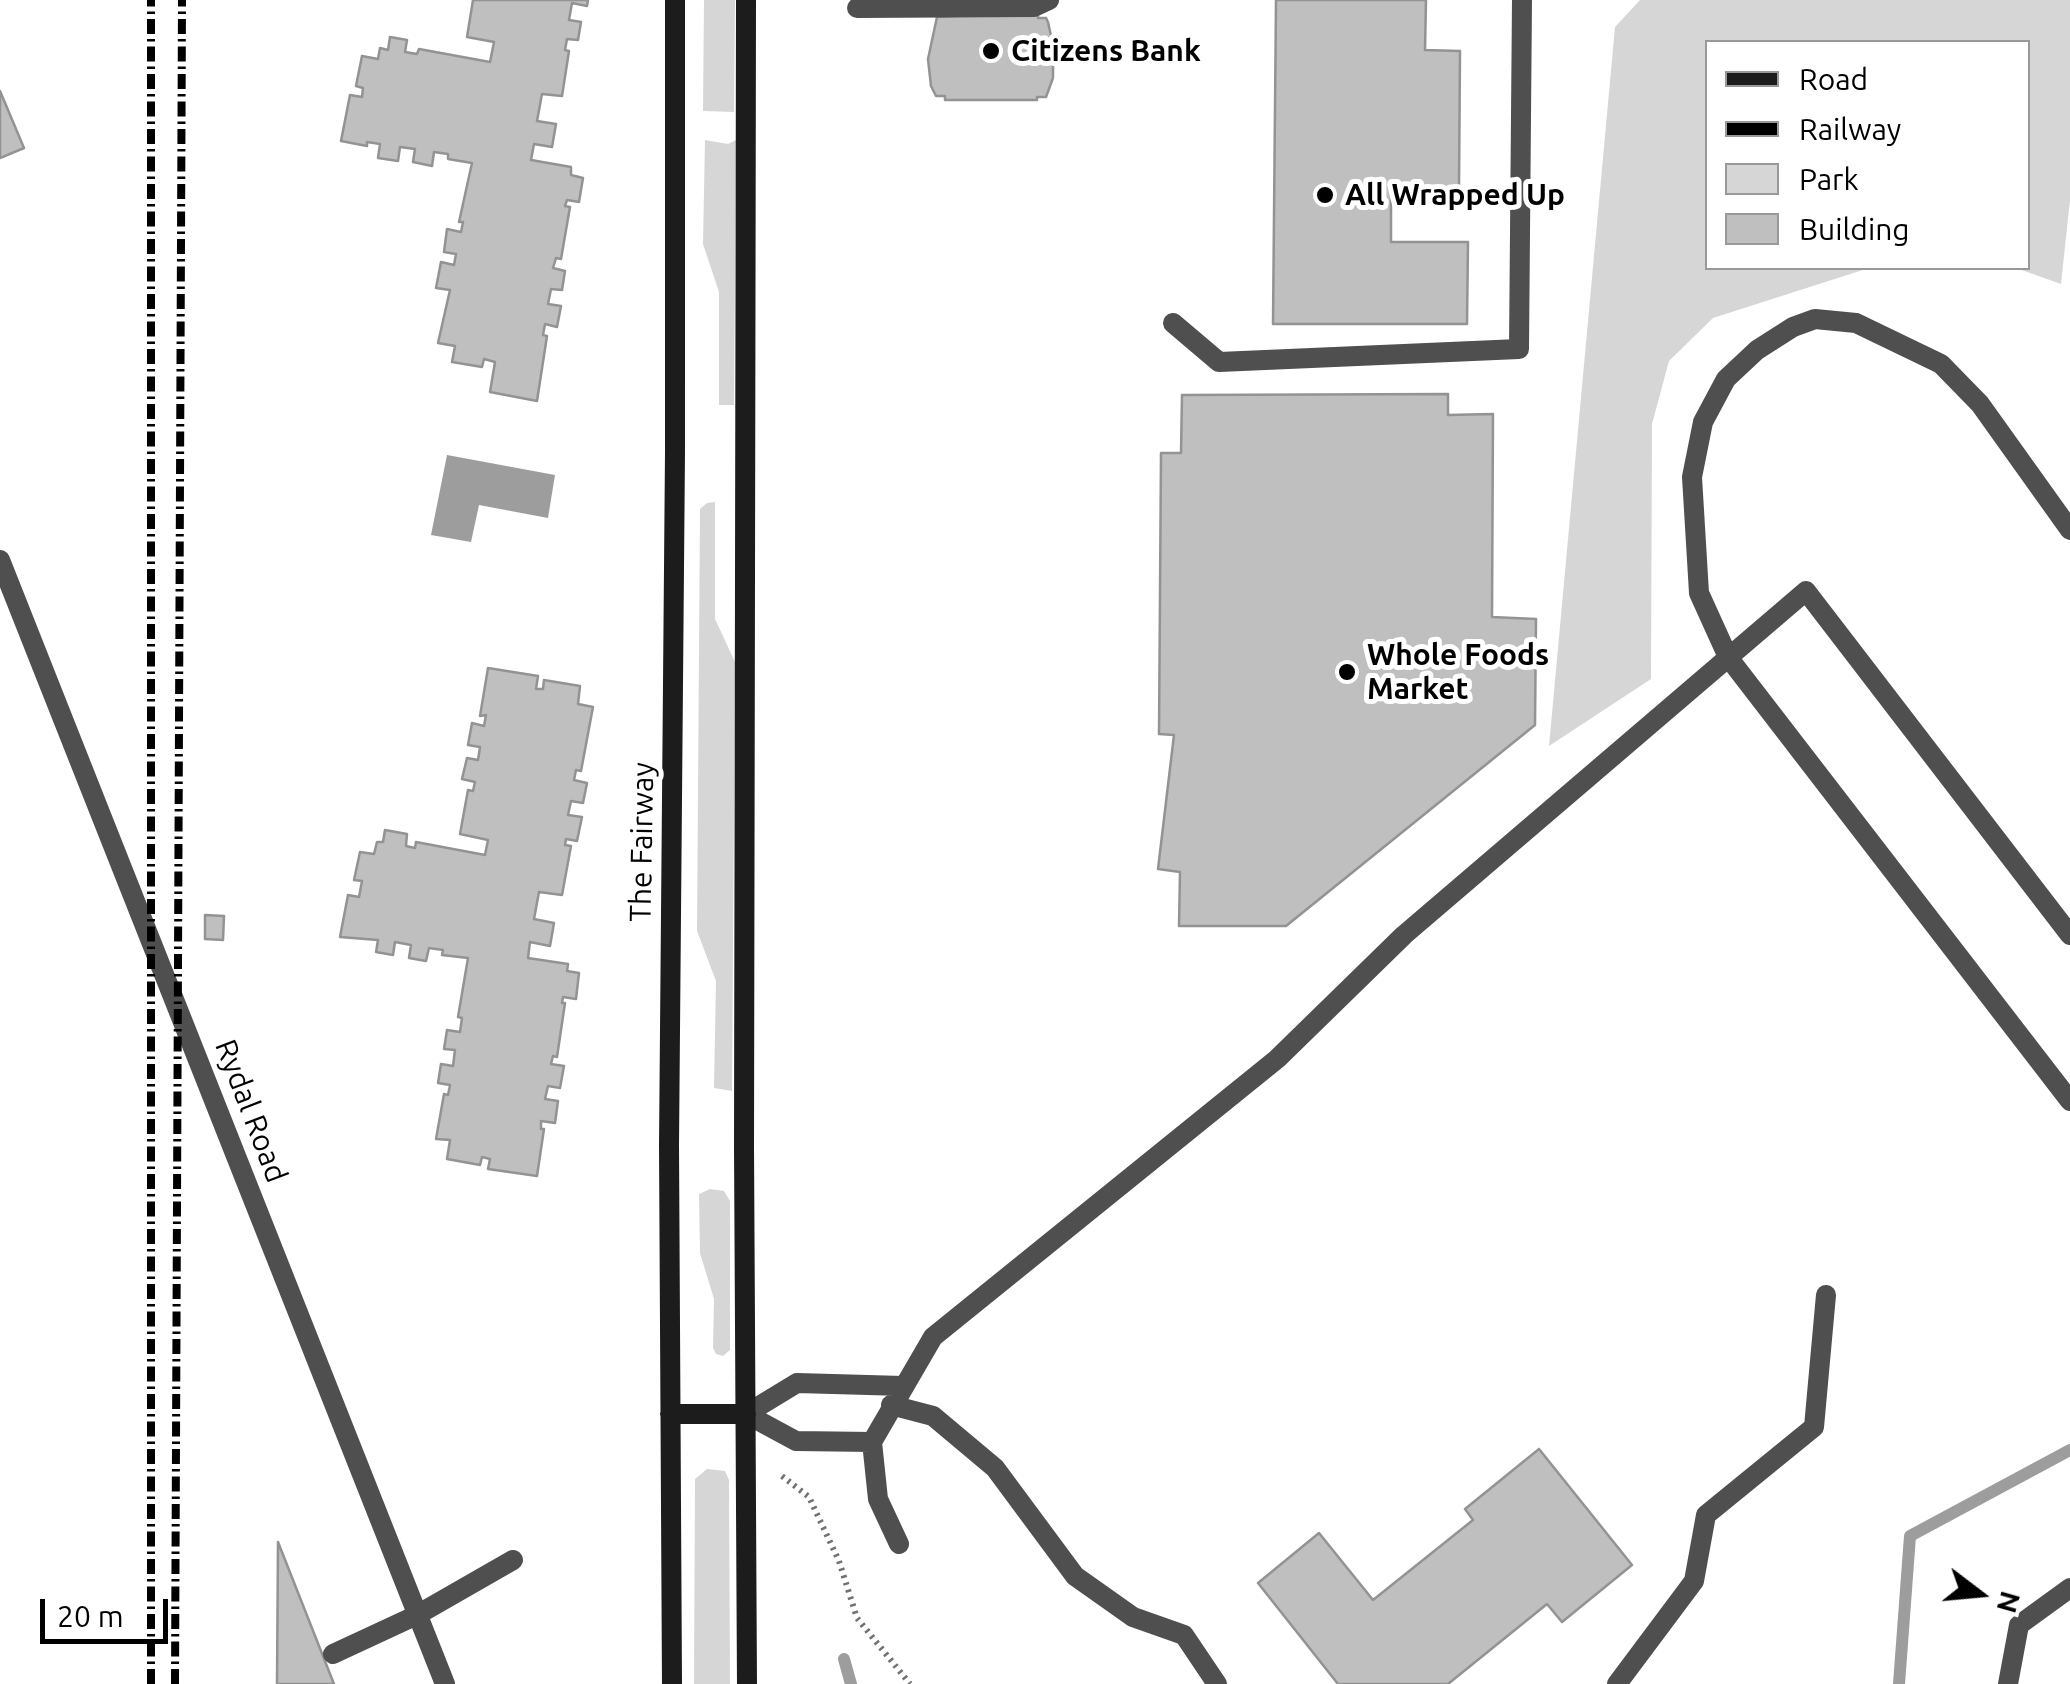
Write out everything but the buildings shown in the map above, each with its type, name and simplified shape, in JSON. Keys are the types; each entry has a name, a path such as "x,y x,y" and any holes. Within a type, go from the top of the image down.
{"main road":[{"name":"The Fairway","path":"672,1684 669,1145 675,0"},
{"path":"746,0 747,1684"},
{"path":"670,1414 746,1414"}],"street":[{"path":"857,8 1034,7 1049,0"},
{"path":"1173,323 1219,362 1519,349 1522,0"},
{"path":"2070,530 1980,404 1941,364 1856,323 1815,319 1793,327 1757,350 1726,378 1703,422 1692,477 1699,593 1728,657 2070,1102"},
{"name":"Rydal Road","path":"0,560 445,1684"},
{"path":"899,1544 878,1499 872,1442 933,1336 1277,1059 1404,935 1806,591 2070,934"},
{"path":"1617,1684 1694,1581 1706,1515 1814,1427 1826,1294"},
{"path":"746,1414 797,1383 903,1386"},
{"path":"891,1405 933,1416 995,1468 1075,1576 1133,1617 1184,1635 1217,1684"},
{"path":"746,1414 796,1440 872,1442"},
{"path":"332,1654 417,1615 513,1560"},
{"path":"2008,1684 2019,1625 2070,1588"}],"path":[{"path":"782,1476 809,1497 839,1561 858,1618 910,1684"}],"green space":[{"path":"704,0 735,0 734,112 703,111"},
{"path":"1640,0 2070,0 2070,200 2061,284 2022,270 2030,270 2030,40 1705,40 1705,270 1863,270 1713,318 1669,361 1652,424 1651,679 1549,746 1615,27"},
{"path":"705,140 728,144 736,140 734,405 719,405 719,292 703,244"},
{"path":"715,502 715,619 735,662 732,1091 714,1088 716,981 697,931 700,509"},
{"path":"710,1189 724,1191 730,1201 730,1350 723,1356 713,1348 714,1299 700,1253 699,1194"},
{"path":"707,1469 725,1471 729,1480 730,1684 694,1684 695,1479"}],"shaded area":[{"path":"447,455 555,475 548,518 479,505 471,542 431,535"}],"waterway":[{"path":"1899,1684 1910,1536 2070,1450"},
{"path":"844,1659 851,1684"}],"railway":[{"path":"151,0 151,1684"},
{"path":"175,1684 182,0"}],"place":[{"name":"Citizens Bank","path":"991,51"},
{"name":"All Wrapped Up","path":"1325,195"},
{"name":"Whole Foods Market","path":"1347,672"}]}
